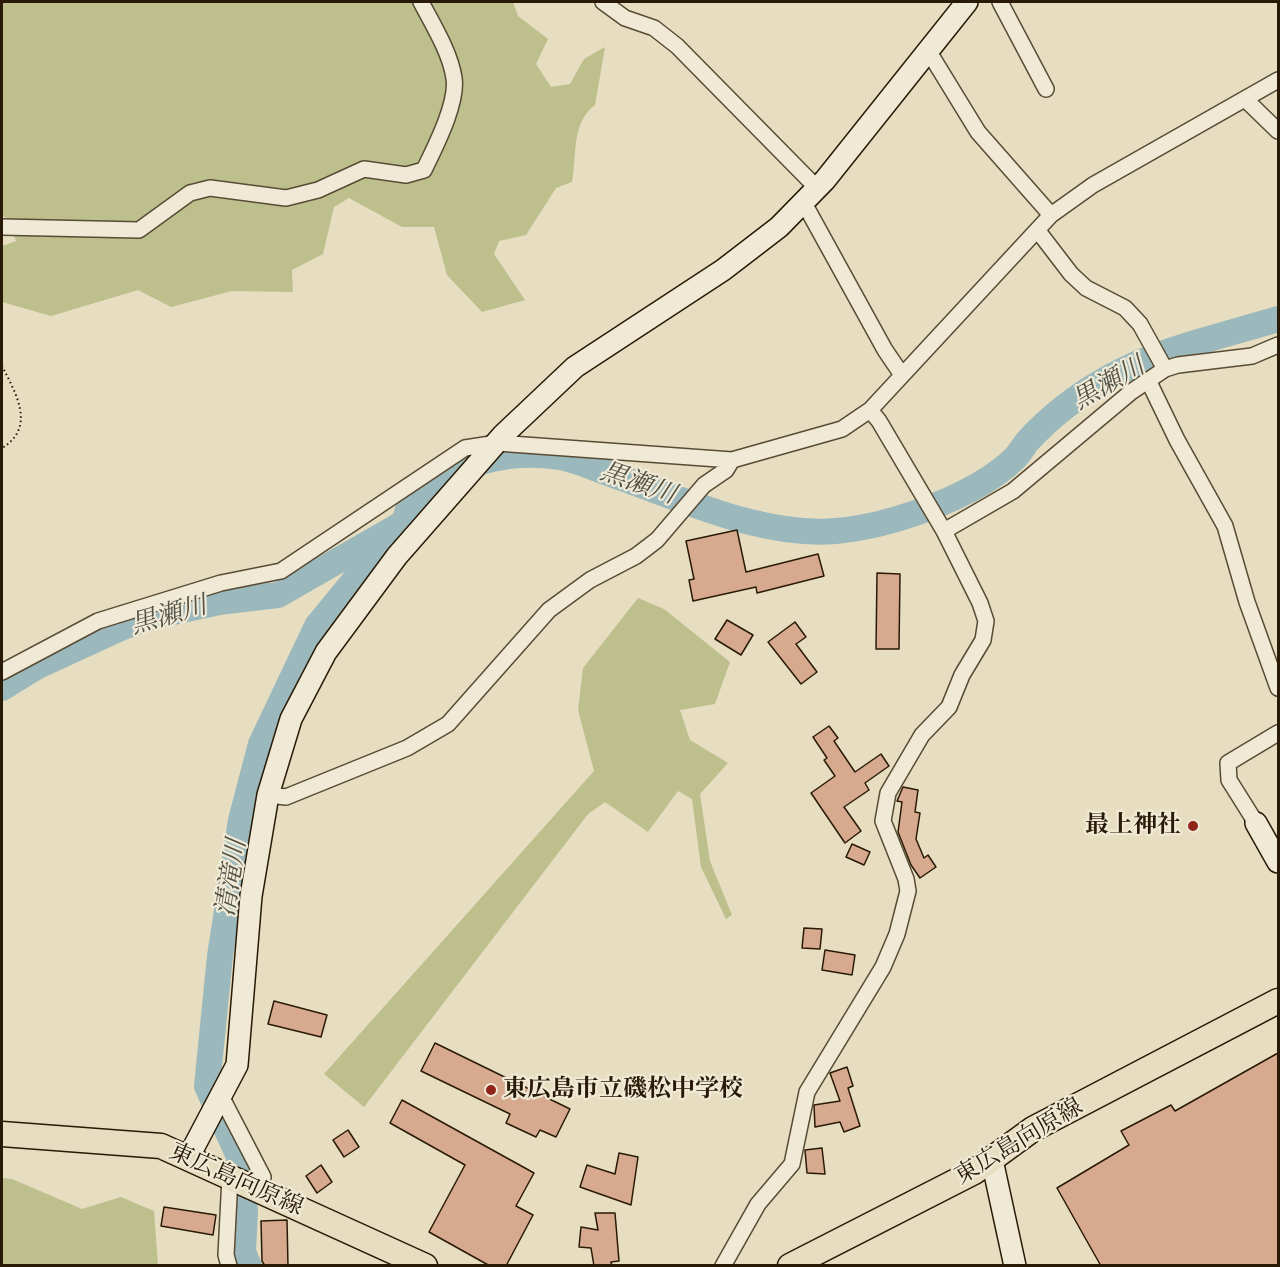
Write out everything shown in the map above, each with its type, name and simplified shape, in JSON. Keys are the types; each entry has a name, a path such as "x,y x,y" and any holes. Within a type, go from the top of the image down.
{"main road":[{"name":"東広島向原線","path":"790,1266 974,1172 1033,1128 1278,1001"},
{"name":"東広島向原線","path":"2,1134 161,1146 425,1266"}],"street":[{"path":"2,227 139,230 168,206 200,190 210,188 286,198 318,190 364,170 406,175 424,170 440,137 455,90 454,77 422,2"},
{"path":"603,2 625,18 654,28 677,46 810,195 885,350 902,375"},
{"path":"188,1158 237,1065 251,896 268,795 291,719 326,652 397,556 496,443 575,367 723,270 771,233 810,195 929,52 967,2"},
{"path":"1000,2 1046,89"},
{"path":"929,52 978,132 1051,215"},
{"path":"2,672 98,621 221,583 281,571 465,448 496,443 732,460 842,429 870,410 1051,215 1093,185 1278,80"},
{"path":"1245,99 1278,131"},
{"path":"1038,231 1071,274 1086,288 1125,308 1151,342 1165,369"},
{"path":"942,529 1013,491 1131,392 1165,369 1178,365 1252,356 1278,345"},
{"path":"1148,380 1177,441 1225,526 1247,602 1278,688"},
{"path":"723,1266 758,1203 792,1164 807,1092 883,968 904,912 908,891 906,879 883,821 888,793 922,735 949,706 962,675 983,640 986,621 980,603 942,529 879,421 870,410"},
{"path":"268,795 286,797 407,748 448,724 549,610 590,580 643,551 657,540 705,485 726,470 732,460"},
{"path":"1278,733 1228,763 1229,780 1278,862"},
{"path":"216,1105 263,1177 247,1185 226,1255 229,1266"},
{"path":"992,1160 1015,1266"}],"path":[{"path":"2,366 20,403 22,420 14,437 2,448"}],"green space":[{"path":"2,2 513,2 518,16 548,39 536,64 551,87 570,84 584,59 605,47 595,105 587,112 578,130 572,182 556,188 526,235 499,241 494,254 525,300 482,312 447,275 434,227 402,227 349,198 334,207 323,254 292,270 293,292 232,291 171,307 138,290 51,316 2,302 2,246 16,241 7,218 2,216"},
{"path":"638,598 664,609 730,662 715,704 680,710 690,740 728,763 700,794 710,861 732,915 726,919 701,867 692,799 678,791 648,832 605,802 588,814 364,1107 324,1074 594,771 578,710 583,668"},
{"path":"2,1178 12,1179 82,1209 121,1197 154,1211 158,1265 2,1265"}],"building":[{"path":"737,530 746,572 818,554 824,576 757,593 756,587 693,601 689,580 694,579 686,541"},
{"path":"877,573 900,574 899,649 876,649"},
{"path":"727,620 753,635 741,655 715,639"},
{"path":"795,622 806,637 796,644 817,672 801,684 768,642"},
{"path":"829,726 838,738 834,741 855,772 881,754 889,766 865,783 869,790 844,807 861,831 845,843 811,793 835,776 824,760 827,758 813,737"},
{"path":"903,787 918,790 915,812 920,813 916,839 924,858 928,855 936,867 920,878 911,865 898,832 902,802 897,801"},
{"path":"852,844 870,852 864,865 846,857"},
{"path":"804,928 822,929 820,949 802,948"},
{"path":"825,950 855,955 852,975 822,970"},
{"path":"274,1001 327,1015 321,1037 268,1024"},
{"path":"435,1043 570,1109 556,1137 540,1130 536,1137 506,1123 510,1114 421,1071"},
{"path":"1278,1053 1278,1266 1101,1266 1057,1188 1129,1145 1121,1131 1171,1105 1175,1111"},
{"path":"847,1067 853,1086 848,1088 860,1126 844,1132 840,1122 815,1127 814,1105 840,1101 830,1073"},
{"path":"402,1100 534,1173 516,1206 533,1215 506,1266 490,1266 429,1232 465,1165 390,1123"},
{"path":"348,1130 359,1147 344,1157 333,1140"},
{"path":"822,1148 825,1174 807,1173 805,1150"},
{"path":"619,1153 638,1157 631,1205 580,1187 587,1165 615,1174"},
{"path":"321,1165 332,1182 317,1193 306,1176"},
{"path":"164,1207 216,1215 213,1235 161,1226"},
{"path":"595,1213 615,1213 619,1261 611,1262 612,1266 594,1266 591,1248 579,1247 581,1227 598,1230"},
{"path":"287,1220 288,1266 265,1266 262,1261 261,1221"}],"waterway":[{"name":"黒瀬川","path":"2,688 38,666 150,617 219,602 278,595 400,525 410,504 426,489 445,477 472,465 500,458 530,455 566,458 698,506 753,523 781,528 836,531 882,523 931,507 978,485 1015,458 1027,442 1056,414 1112,376 1172,350 1278,319"},
{"name":"清滝川","path":"249,1266 243,1252 245,1212 242,1163 207,1086 220,956 241,820 261,744 317,626 390,537"}],"place":[{"name":"最上神社","path":"1193,826"},
{"name":"東広島市立磯松中学校","path":"491,1090"}]}
